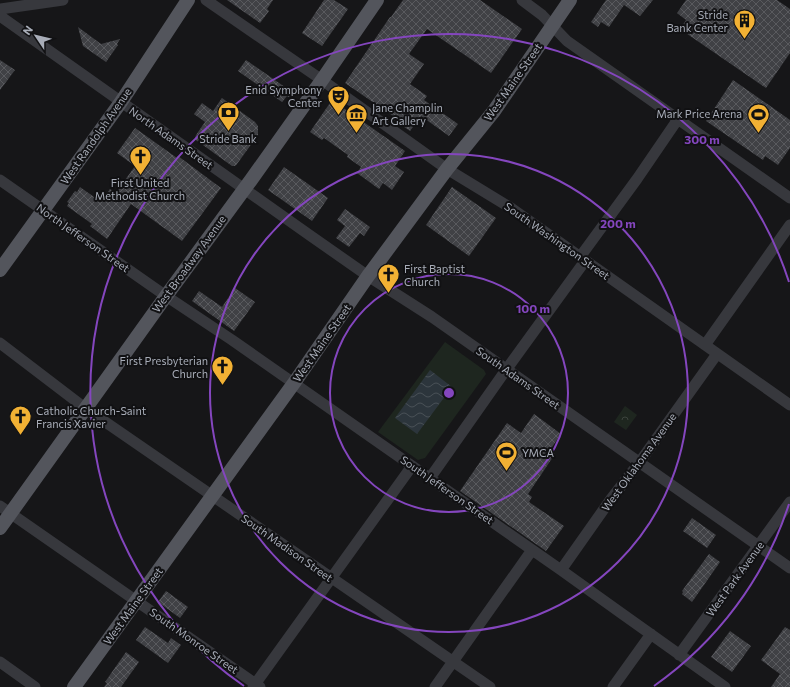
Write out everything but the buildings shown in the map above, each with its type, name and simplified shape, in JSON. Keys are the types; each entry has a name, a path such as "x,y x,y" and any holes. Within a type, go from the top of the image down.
{"main road":[{"name":"West Randolph Avenue","path":"0,270 121,102 188,0"},
{"name":"West Broadway Avenue","path":"0,528 5,510 86,408 245,189 377,0"},
{"name":"West Maine Street","path":"74,687 294,383 368,276 447,169 494,111 570,0"}],"street":[{"path":"0,9 63,0"},
{"name":"South Washington Street","path":"206,0 447,169 511,208 790,405"},
{"path":"522,0 542,15 567,41 790,198"},
{"name":"North Adams Street","path":"0,16 245,189"},
{"path":"430,478 678,119"},
{"name":"North Jefferson Street","path":"0,180 166,296"},
{"name":"South Adams Street","path":"245,189 368,276 432,317 790,568"},
{"path":"705,345 790,225"},
{"name":"South Jefferson Street","path":"166,296 232,340 430,478 725,687"},
{"name":"South Madison Street","path":"0,343 86,408 490,687"},
{"name":"West Oklahoma Avenue","path":"561,570 717,354"},
{"path":"256,686 412,466"},
{"name":"West Park Avenue","path":"679,655 790,502"},
{"name":"South Monroe Street","path":"5,510 256,686"},
{"path":"435,687 532,550"},
{"path":"613,687 651,634"},
{"path":"0,662 35,687"}],"green space":[{"path":"445,342 484,370 486,374 425,458 418,460 378,432"},
{"path":"625,406 637,415 626,430 614,422"}],"water":[{"path":"430,370 452,387 417,434 395,418"}],"place":[{"name":"Stride Bank Center","path":"744,40"},
{"name":"Enid Symphony Center","path":"338,116"},
{"name":"Stride Bank","path":"228,132"},
{"name":"Jane Champlin Art Gallery","path":"357,134"},
{"name":"Mark Price Arena","path":"758,134"},
{"name":"First United Methodist Church","path":"140,176"},
{"name":"First Baptist Church","path":"389,294"},
{"name":"First Presbyterian Church","path":"223,386"},
{"name":"Catholic Church-Saint Francis Xavier","path":"20,436"},
{"name":"YMCA","path":"507,472"}]}
